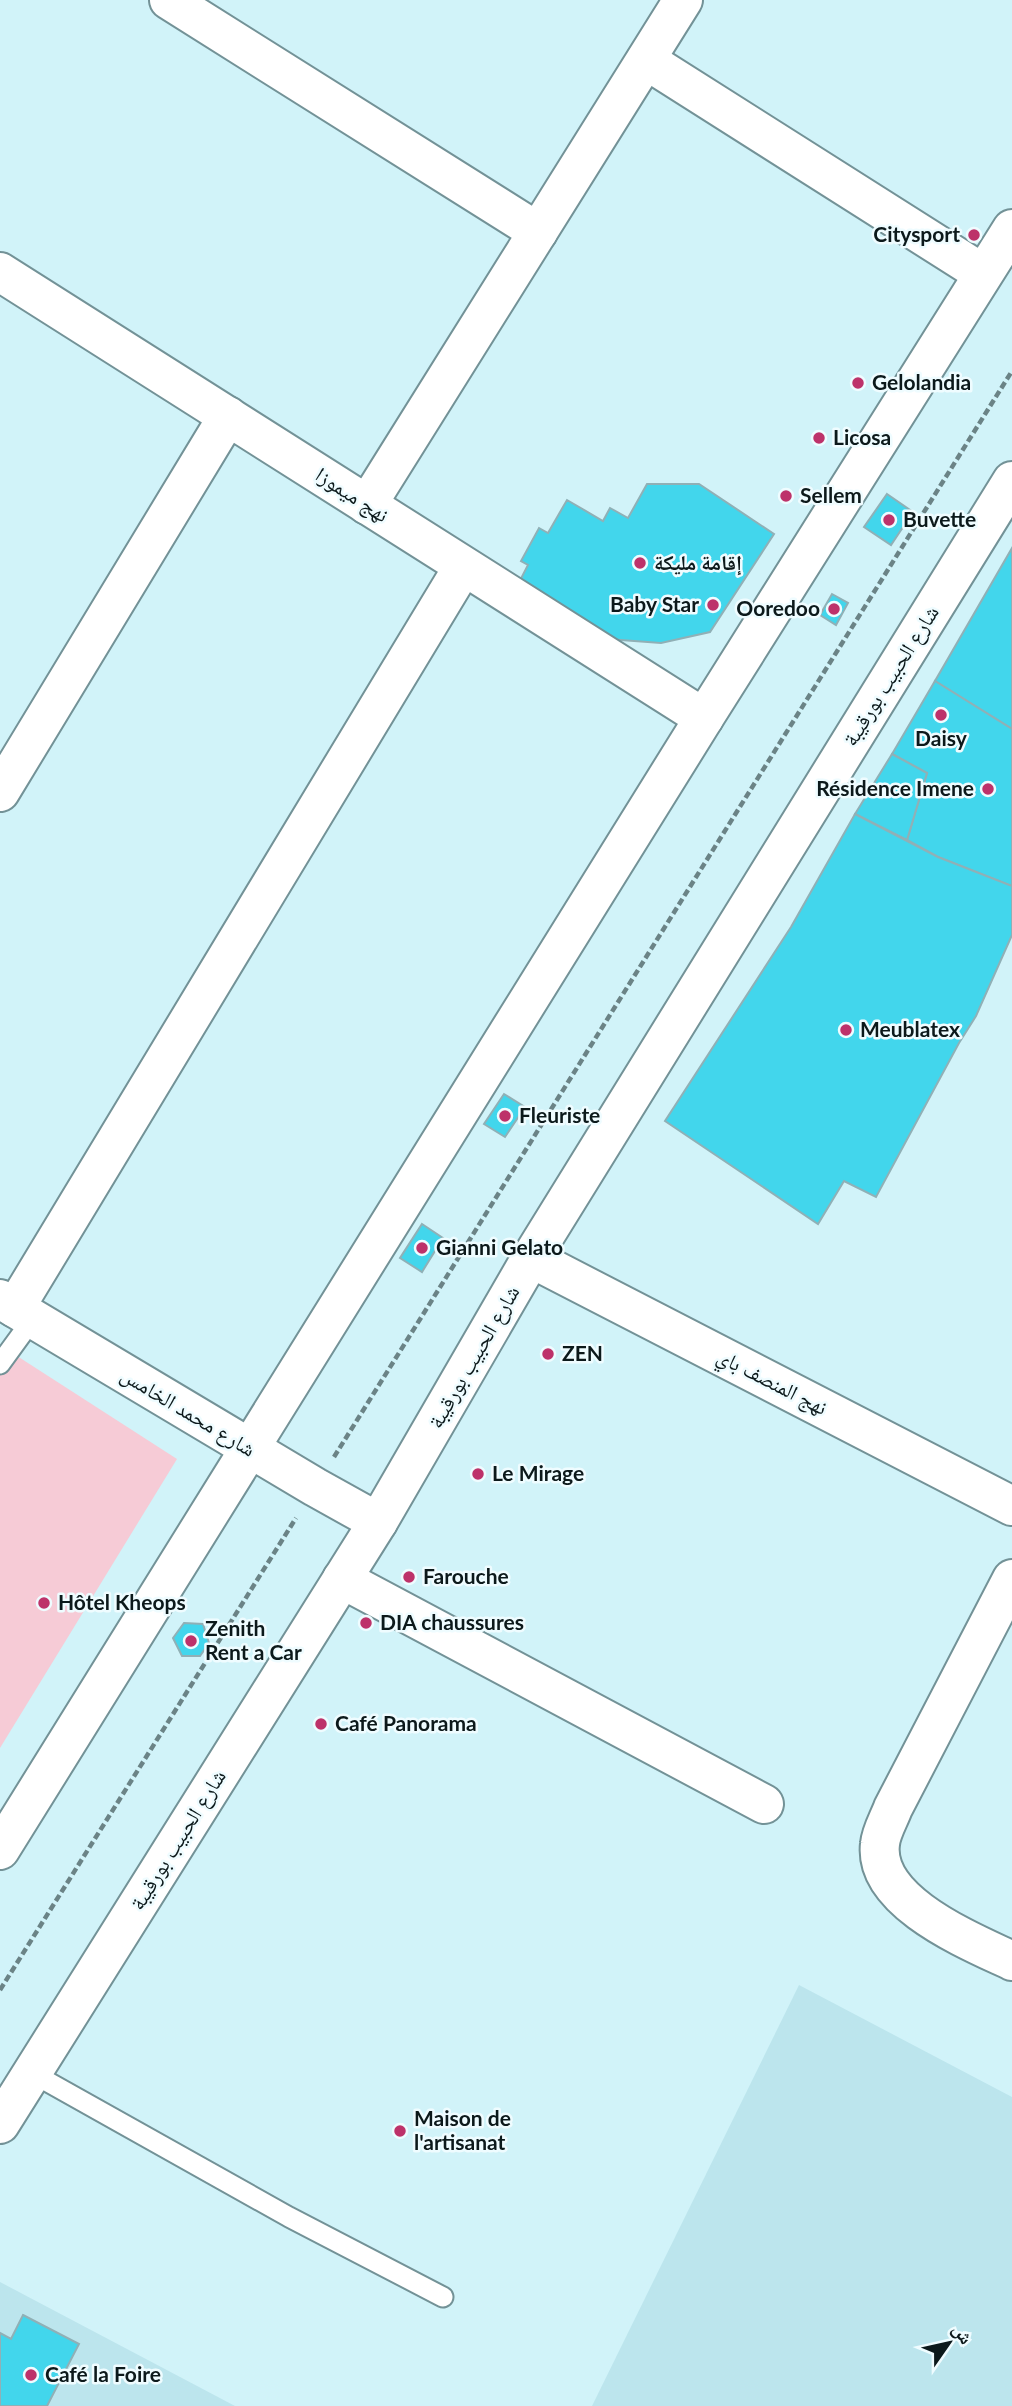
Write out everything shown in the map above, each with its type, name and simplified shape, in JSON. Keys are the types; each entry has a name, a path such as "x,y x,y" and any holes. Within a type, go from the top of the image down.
{"street":[{"path":"169,0 538,232"},
{"path":"367,505 683,0"},
{"path":"646,60 982,273"},
{"path":"0,1850 704,718 1012,229"},
{"name":"نهج ميموزا","path":"0,272 704,718"},
{"path":"0,792 228,416"},
{"name":"شارع الحبيب بورقيبة","path":"0,2124 378,1522 531,1258 1012,481"},
{"path":"16,1309 463,567"},
{"name":"نهج المنصف باي","path":"531,1258 1012,1506"},
{"name":"شارع محمد الخامس","path":"16,1309 378,1522"},
{"path":"342,1579 764,1804"},
{"path":"1012,1579 893,1808 880,1843 880,1861 892,1885 908,1903 962,1937 1012,1961"}],"lane":[{"path":"0,1364 16,1309"},
{"path":"32,2073 289,2217 443,2297"}],"path":[{"path":"0,1990 1012,371"}],"shaded area":[{"name":"Hôtel Kheops","path":"0,1345 177,1459 0,1748"},
{"path":"799,1985 1012,2097 1012,2406 592,2406"},
{"path":"0,2282 235,2406 0,2406"}],"building":[{"name":"إقامة مليكة","path":"647,484 699,484 774,534 710,632 661,643 594,638 514,592 528,565 521,561 539,528 548,533 567,500 603,521 610,508 628,518"},
{"name":"Buvette","path":"887,494 913,512 891,545 864,527"},
{"path":"1012,548 1012,729 935,681"},
{"name":"Ooredoo","path":"832,594 848,603 836,625 820,615"},
{"name":"Résidence Imene","path":"935,681 1012,729 1012,886 938,857 907,840 927,773 892,754"},
{"path":"892,754 927,773 907,840 855,814"},
{"name":"Meublatex","path":"855,814 938,857 1012,886 1012,935 976,1016 876,1197 844,1181 818,1224 665,1121 791,927"},
{"path":"504,1094 525,1107 505,1137 484,1124"},
{"name":"Gianni Gelato","path":"422,1224 443,1238 422,1272 400,1258"},
{"name":"Zenith Rent a Car","path":"184,1623 203,1624 209,1643 200,1656 182,1656 173,1638"},
{"name":"Café la Foire","path":"23,2315 79,2344 47,2406 0,2406 0,2333 11,2339"}],"place":[{"name":"Citysport","path":"974,235"},
{"name":"Gelolandia","path":"858,383"},
{"name":"Licosa","path":"819,438"},
{"name":"Sellem","path":"786,496"},
{"name":"Buvette","path":"889,520"},
{"name":"إقامة مليكة","path":"640,563"},
{"name":"Baby Star","path":"713,605"},
{"name":"Ooredoo","path":"834,609"},
{"name":"Daisy","path":"941,715"},
{"name":"Résidence Imene","path":"988,789"},
{"name":"Meublatex","path":"846,1030"},
{"name":"Fleuriste","path":"505,1116"},
{"name":"Gianni Gelato","path":"422,1248"},
{"name":"ZEN","path":"548,1354"},
{"name":"Le Mirage","path":"478,1474"},
{"name":"Farouche","path":"409,1577"},
{"name":"Hôtel Kheops","path":"44,1603"},
{"name":"DIA chaussures","path":"366,1623"},
{"name":"Zenith Rent a Car","path":"191,1641"},
{"name":"Café Panorama","path":"321,1724"},
{"name":"Maison de l'artisanat","path":"400,2131"},
{"name":"Café la Foire","path":"31,2375"}]}
